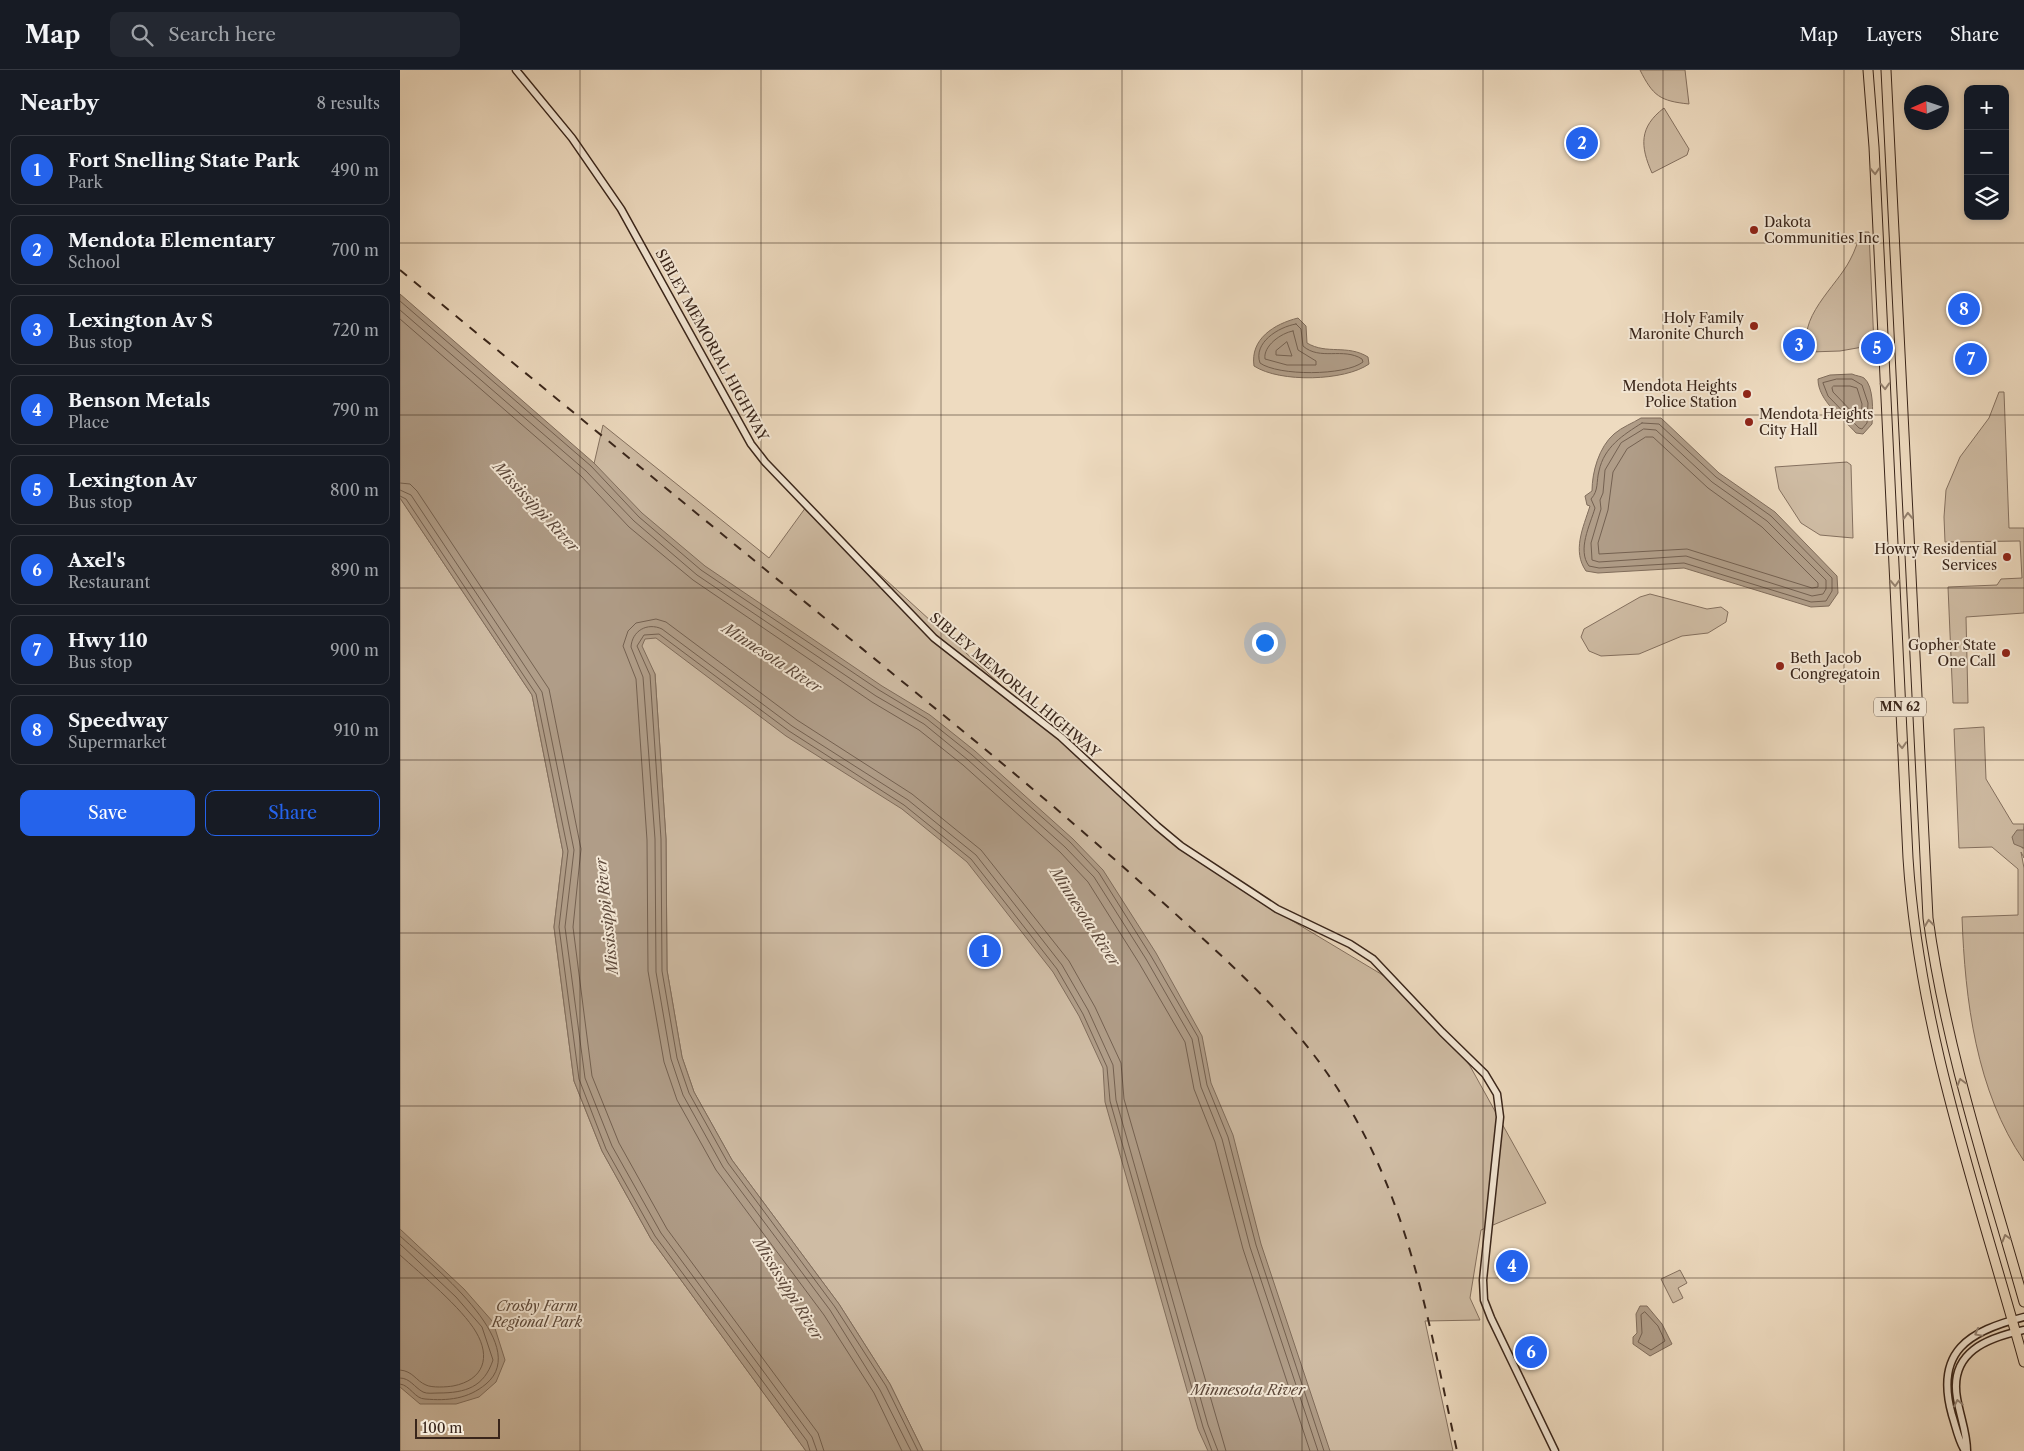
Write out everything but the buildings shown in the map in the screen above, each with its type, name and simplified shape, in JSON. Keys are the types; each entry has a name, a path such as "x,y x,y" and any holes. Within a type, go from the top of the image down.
{"highway":[{"path":"1864,70 1874,147"},
{"name":"MN 62","path":"1868,70 1874,147 1908,858 1915,938 1937,1053 2012,1320 2020,1331 2024,1362"},
{"name":"MN 62","path":"1886,70 1928,918 1952,1048 2024,1302"}],"main road":[{"name":"SIBLEY MEMORIAL HIGHWAY","path":"516,70 572,138 621,209 751,444 765,462 928,631 1062,737 1181,846 1277,909 1350,944 1373,959 1442,1032 1486,1074 1497,1094 1500,1117 1483,1274 1484,1300 1555,1451"},
{"path":"1966,1451 1949,1404 1947,1381 1949,1368 1959,1350 1972,1336 2024,1317"},
{"path":"1966,1451 1967,1441 1956,1392 1960,1368 1967,1356 1979,1345 2020,1331"}],"green space":[{"path":"1640,70 1685,70 1689,104 1671,101 1658,96 1649,86"},
{"path":"1664,108 1689,149 1687,155 1652,173 1645,154 1644,137 1650,122"},
{"path":"1861,232 1869,232 1874,345 1840,351 1810,352 1807,340 1812,316 1850,260"},
{"path":"1999,392 2004,392 2009,528 2024,528 2024,613 1966,617 1968,703 1953,703 1948,587 1997,585 2001,579 2022,578 2020,541 1945,542 1946,490 1960,457 1989,418"},
{"path":"603,425 769,558 806,507 1170,839 1266,905 1386,977 1459,1051 1470,1066 1546,1203 1481,1230 1470,1298 1480,1320 1425,1321 1453,1451 923,1451 890,1384 839,1304 732,1160 694,1092 682,1057 667,970 666,839 655,674 576,541"},
{"path":"1847,462 1851,465 1853,538 1820,535 1801,523 1779,489 1775,467"},
{"name":"Crosby Farm Regional Park","path":"400,498 532,695 563,852 554,927 574,1081 602,1151 651,1239 806,1451 400,1451"},
{"path":"1650,594 1707,609 1721,607 1728,612 1726,622 1708,633 1682,636 1639,654 1601,656 1589,651 1581,637 1584,629 1640,597"},
{"path":"1984,727 1986,779 2013,824 2024,824 2022,848 2024,848 2024,858 2021,852 2024,868 2024,1161 1994,1105 1984,1075 1976,1044 1966,980 1962,917 2018,915 2018,869 1992,847 1959,848 1954,729"},
{"path":"1680,1270 1687,1283 1678,1288 1683,1298 1673,1303 1661,1279"}],"water":[{"path":"400,294 594,463 642,513 705,566 882,686 930,715 975,751 1073,839 1103,870 1156,953 1202,1036 1211,1083 1233,1135 1261,1244 1330,1451 1208,1451 1198,1429 1105,1102 1103,1068 1079,1016 1053,972 967,862 902,809 786,736 656,638 645,639 642,646 655,674 666,839 667,970 682,1057 694,1092 732,1160 839,1304 890,1384 923,1451 806,1451 651,1239 602,1151 574,1081 554,927 563,852 532,695 400,498"},
{"path":"1298,318 1306,326 1307,343 1315,347 1360,353 1368,357 1369,364 1345,374 1312,378 1280,375 1254,366 1256,348 1266,334 1280,324"},
{"path":"1852,374 1864,378 1870,387 1873,407 1872,424 1863,434 1856,433 1832,409 1819,387 1818,379 1830,375"},
{"path":"1641,418 1661,418 1719,473 1775,512 1837,576 1838,593 1829,606 1811,607 1684,568 1598,573 1586,571 1582,563 1579,547 1590,506 1587,505 1585,496 1592,491 1597,460 1604,446 1614,434"},
{"path":"2017,830 2024,830 2024,848 2014,844 2012,837"},
{"path":"400,1229 464,1289 493,1322 505,1360 496,1382 479,1397 456,1404 420,1404 400,1387"},
{"path":"1640,1306 1647,1306 1662,1324 1672,1344 1650,1356 1633,1344 1633,1337 1637,1333 1636,1314"}],"railway":[{"path":"400,270 1039,794 1220,954 1290,1026 1312,1052 1350,1109 1371,1149 1389,1190 1417,1276 1457,1451"}],"place":[{"name":"Mendota Elementary","path":"1582,143"},
{"name":"Dakota Communities Inc","path":"1754,230"},
{"name":"Speedway","path":"1964,309"},
{"name":"Holy Family Maronite Church","path":"1754,326"},
{"name":"Lexington Av S","path":"1799,345"},
{"name":"Lexington Av","path":"1877,348"},
{"name":"Hwy 110","path":"1971,359"},
{"name":"Mendota Heights Police Station","path":"1747,394"},
{"name":"Mendota Heights City Hall","path":"1749,422"},
{"name":"Howry Residential Services","path":"2007,557"},
{"name":"Gopher State One Call","path":"2006,653"},
{"name":"Beth Jacob Congregatoin","path":"1780,666"},
{"name":"Fort Snelling State Park","path":"985,951"},
{"name":"Benson Metals","path":"1512,1266"},
{"name":"Axel's","path":"1531,1352"}],"water label":[{"name":"Mississippi River","path":"536,507"},
{"name":"Minnesota River","path":"772,658"},
{"name":"Mississippi River","path":"607,916"},
{"name":"Minnesota River","path":"1085,917"},
{"name":"Mississippi River","path":"788,1289"},
{"name":"Minnesota River","path":"1248,1390"}]}
